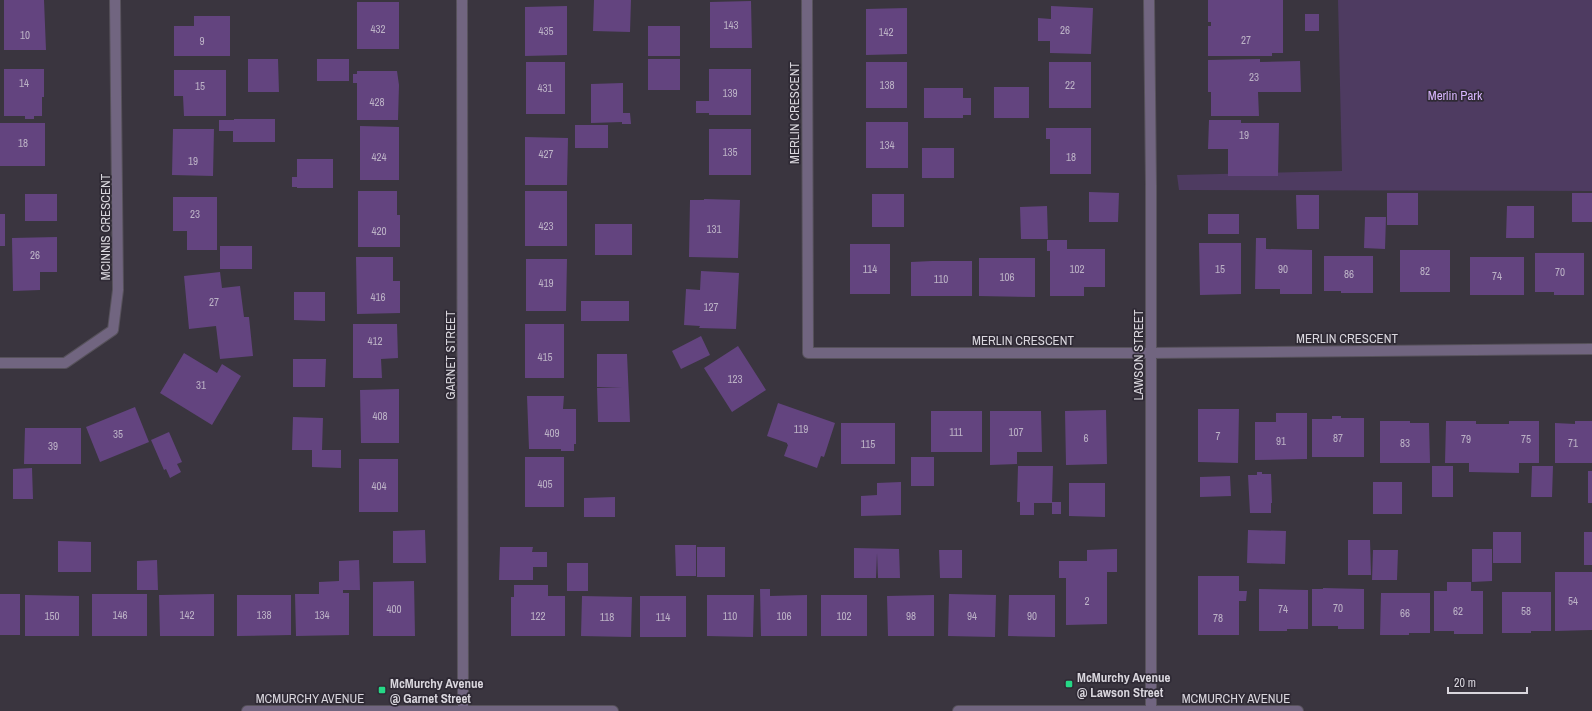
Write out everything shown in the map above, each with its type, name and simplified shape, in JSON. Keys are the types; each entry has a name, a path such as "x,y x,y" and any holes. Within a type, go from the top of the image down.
{"street":[{"name":"MCINNIS CRESCENT","path":"0,363 65,363 113,330 118,290 116,0"},
{"name":"GARNET STREET","path":"462,0 463,710"},
{"name":"MERLIN CRESCENT","path":"806,0 808,353 1151,353 1592,349"},
{"name":"LAWSON STREET","path":"1149,0 1151,711"},
{"name":"MCMURCHY AVENUE","path":"247,711 613,711"},
{"name":"MCMURCHY AVENUE","path":"958,711 1298,711"}],"green space":[{"name":"Merlin Park","path":"1338,0 1592,0 1592,191 1179,190 1177,175 1342,171"}],"building":[{"path":"4,0 44,0 46,50 4,50"},
{"path":"594,0 631,0 630,32 593,31"},
{"path":"1208,0 1283,0 1283,53 1272,53 1272,56 1208,56 1208,26 1211,26 1211,22 1208,22"},
{"path":"751,1 752,48 710,48 710,2"},
{"path":"357,2 399,2 399,49 357,49"},
{"path":"567,6 567,55 525,56 525,7"},
{"path":"1051,6 1093,8 1091,54 1050,53 1050,41 1038,41 1038,18 1051,19"},
{"path":"907,8 907,54 866,55 866,9"},
{"path":"1305,14 1319,14 1319,31 1305,31"},
{"path":"194,16 230,16 230,56 174,56 174,26 194,26"},
{"path":"648,26 680,26 680,56 648,56"},
{"path":"248,59 278,59 279,92 248,92"},
{"path":"317,59 349,59 349,81 317,81"},
{"path":"648,59 680,59 680,90 648,90"},
{"path":"1260,59 1260,62 1300,61 1301,92 1258,92 1259,116 1211,116 1211,92 1208,92 1208,60"},
{"path":"526,62 565,62 565,114 526,114"},
{"path":"866,62 907,62 907,108 866,108"},
{"path":"1049,62 1091,62 1091,108 1049,108"},
{"path":"4,69 44,69 42,116 34,116 34,119 25,119 25,116 4,116"},
{"path":"709,69 751,69 751,115 709,115 709,113 696,113 696,101 709,101"},
{"path":"174,70 226,70 226,116 184,116 183,96 174,96"},
{"path":"357,71 397,71 399,85 398,120 357,120 357,83 353,83 353,74 357,74"},
{"path":"623,83 623,113 630,113 631,124 622,124 622,122 591,123 591,84"},
{"path":"994,87 1029,87 1029,118 994,118"},
{"path":"924,88 963,88 963,98 971,98 971,115 963,115 963,118 924,118"},
{"path":"275,119 275,142 233,142 233,131 219,131 219,120"},
{"path":"1209,120 1241,120 1241,123 1279,123 1278,176 1228,176 1228,149 1208,149"},
{"path":"866,122 908,122 908,168 866,168"},
{"path":"0,123 45,123 45,166 0,166"},
{"path":"575,125 608,125 608,148 575,148"},
{"path":"360,126 399,127 399,180 360,180"},
{"path":"1046,128 1091,128 1091,174 1050,174 1050,139 1046,139"},
{"path":"173,129 214,129 213,176 172,175"},
{"path":"709,129 751,129 751,175 709,175"},
{"path":"525,137 568,138 567,185 525,185"},
{"path":"922,148 954,148 954,178 922,178"},
{"path":"297,159 333,159 333,188 292,187 292,177 297,177"},
{"path":"358,191 397,191 397,215 400,215 400,247 358,247"},
{"path":"525,191 567,191 567,246 525,246"},
{"path":"1089,192 1119,193 1118,222 1089,222"},
{"path":"1387,193 1418,193 1418,225 1387,225"},
{"path":"1572,193 1592,193 1592,222 1572,222"},
{"path":"25,194 57,194 57,221 25,221"},
{"path":"872,194 904,194 904,227 872,227"},
{"path":"1296,195 1319,195 1319,229 1297,229"},
{"path":"173,197 217,197 217,250 187,250 187,231 173,231"},
{"path":"690,200 740,200 738,258 689,257"},
{"path":"1047,206 1048,239 1021,239 1020,207"},
{"path":"1507,206 1534,206 1534,238 1506,238"},
{"path":"0,214 5,214 5,246 0,246"},
{"path":"1208,214 1239,214 1239,234 1208,234"},
{"path":"1365,217 1386,217 1385,249 1364,248"},
{"path":"595,224 632,224 632,255 595,255"},
{"path":"57,237 57,272 40,272 40,290 13,291 12,238"},
{"path":"1256,238 1266,238 1266,249 1312,250 1312,294 1280,294 1280,289 1255,289"},
{"path":"1047,240 1067,240 1067,249 1105,249 1105,287 1084,287 1084,296 1050,296 1050,251 1047,251"},
{"path":"1199,243 1241,243 1241,294 1200,295"},
{"path":"850,244 890,244 890,294 850,294"},
{"path":"220,246 252,246 252,269 220,269"},
{"path":"1400,250 1450,250 1450,292 1400,292"},
{"path":"1535,253 1584,253 1584,295 1554,295 1554,292 1535,292"},
{"path":"1324,256 1373,256 1373,293 1341,293 1341,291 1324,291"},
{"path":"356,257 393,257 393,281 400,281 400,313 357,314"},
{"path":"1470,257 1524,257 1524,295 1470,295"},
{"path":"979,258 1035,258 1035,297 979,296"},
{"path":"526,259 567,259 566,311 526,311"},
{"path":"972,261 972,296 911,296 911,262"},
{"path":"701,271 739,273 736,329 699,328 700,326 684,325 686,289 700,290"},
{"path":"220,272 222,288 240,286 244,317 249,317 253,356 220,359 216,326 189,329 184,276"},
{"path":"294,292 325,292 325,321 294,320"},
{"path":"581,301 629,301 629,321 581,321"},
{"path":"353,324 397,324 398,358 381,359 382,378 353,378"},
{"path":"525,324 564,324 564,378 525,378"},
{"path":"701,336 710,355 681,369 672,351"},
{"path":"738,346 766,390 732,412 704,368"},
{"path":"184,353 217,373 222,364 241,376 212,425 160,393"},
{"path":"597,354 627,354 630,422 598,422 597,388 622,387 597,387"},
{"path":"293,359 326,359 325,387 293,387"},
{"path":"399,389 399,443 361,443 360,390"},
{"path":"527,396 564,396 563,409 576,409 576,444 574,444 574,451 561,451 561,449 529,449"},
{"path":"778,403 835,423 824,457 821,456 817,468 784,456 788,445 787,443 767,436"},
{"path":"135,407 149,442 100,462 86,427"},
{"path":"1198,409 1239,409 1238,463 1198,462"},
{"path":"1106,410 1107,464 1066,465 1065,411"},
{"path":"931,411 982,411 982,452 931,452"},
{"path":"990,411 1041,411 1042,452 1017,452 1017,464 990,465"},
{"path":"1276,413 1307,413 1307,459 1255,460 1255,422 1276,422"},
{"path":"1332,416 1341,416 1341,418 1364,418 1364,457 1312,457 1312,419 1332,419"},
{"path":"293,417 323,418 322,450 341,450 341,468 312,467 312,450 292,450"},
{"path":"1380,421 1410,421 1410,423 1429,423 1430,463 1380,463"},
{"path":"1446,421 1476,421 1476,424 1509,424 1509,421 1539,421 1539,463 1519,463 1519,473 1469,472 1469,463 1445,463"},
{"path":"1575,421 1592,421 1592,463 1555,463 1555,423 1575,424"},
{"path":"841,423 895,423 895,464 841,464"},
{"path":"25,428 81,428 81,464 24,464"},
{"path":"169,432 182,462 177,464 181,472 170,478 166,469 164,470 151,440"},
{"path":"525,457 564,457 564,507 525,507"},
{"path":"911,457 934,457 934,486 911,486"},
{"path":"359,459 398,459 398,512 359,512"},
{"path":"1018,466 1053,466 1052,503 1034,503 1034,515 1020,515 1020,502 1017,502"},
{"path":"1432,466 1453,466 1453,497 1432,497"},
{"path":"1532,466 1553,466 1552,497 1531,497"},
{"path":"32,468 33,499 13,499 13,469"},
{"path":"1588,471 1592,471 1592,503 1588,503"},
{"path":"1257,472 1262,472 1262,474 1271,474 1271,513 1250,513 1248,475 1257,475"},
{"path":"1230,476 1231,496 1200,497 1200,477"},
{"path":"901,482 901,515 861,516 861,496 877,495 877,483"},
{"path":"1373,482 1402,482 1402,514 1373,514"},
{"path":"1069,483 1105,483 1105,517 1069,516"},
{"path":"615,497 615,517 584,517 584,498"},
{"path":"1052,502 1061,502 1061,514 1052,514"},
{"path":"425,530 426,563 393,563 393,531"},
{"path":"1248,530 1286,531 1285,564 1247,563"},
{"path":"1493,532 1521,532 1521,563 1493,563"},
{"path":"1584,532 1592,532 1592,565 1584,565"},
{"path":"1348,540 1370,540 1371,575 1348,575"},
{"path":"58,541 91,542 91,572 58,572"},
{"path":"675,545 696,545 696,576 676,576"},
{"path":"500,547 533,547 532,552 547,552 547,567 533,567 533,580 499,580"},
{"path":"697,547 725,547 725,577 697,577"},
{"path":"854,548 899,549 900,578 878,578 877,553 876,578 854,578"},
{"path":"1117,549 1117,572 1107,572 1107,624 1066,625 1066,578 1059,578 1059,561 1087,561 1087,550"},
{"path":"1472,549 1492,549 1492,581 1472,582"},
{"path":"939,550 962,550 962,578 940,578"},
{"path":"1373,550 1398,550 1397,580 1372,580"},
{"path":"157,560 158,590 137,590 137,561"},
{"path":"359,560 360,590 343,590 343,593 349,593 349,635 296,636 295,594 319,594 319,582 339,581 339,561"},
{"path":"567,563 588,563 588,591 567,591"},
{"path":"1555,572 1592,572 1592,630 1555,631"},
{"path":"1198,576 1239,576 1239,591 1247,591 1246,601 1239,601 1239,635 1198,635"},
{"path":"414,581 415,636 373,636 373,582"},
{"path":"1447,582 1471,582 1471,591 1483,591 1483,634 1454,634 1454,631 1434,631 1434,591 1447,591"},
{"path":"514,585 548,585 548,596 565,596 565,636 511,636 511,597 514,597"},
{"path":"760,589 770,589 770,596 807,595 807,636 761,636"},
{"path":"1259,589 1308,590 1308,629 1259,631"},
{"path":"1312,589 1364,589 1364,629 1338,629 1338,626 1312,626"},
{"path":"1502,592 1551,592 1551,631 1502,633"},
{"path":"1381,593 1430,593 1430,633 1380,635"},
{"path":"0,594 20,594 20,635 0,635"},
{"path":"92,594 147,594 147,636 92,636"},
{"path":"214,594 214,636 160,636 159,595"},
{"path":"949,594 996,595 995,637 948,636"},
{"path":"25,595 79,596 79,636 25,636"},
{"path":"237,595 291,595 291,635 237,636"},
{"path":"707,595 754,595 753,637 707,636"},
{"path":"821,595 867,595 867,636 821,636"},
{"path":"934,595 934,636 888,636 887,596"},
{"path":"1009,595 1055,595 1055,637 1008,636"},
{"path":"582,596 632,597 631,637 581,636"},
{"path":"640,596 686,596 686,637 640,637"}],"place":[{"name":"McMurchy Avenue @ Lawson Street","path":"1069,684"},
{"name":"McMurchy Avenue @ Garnet Street","path":"382,690"}]}
